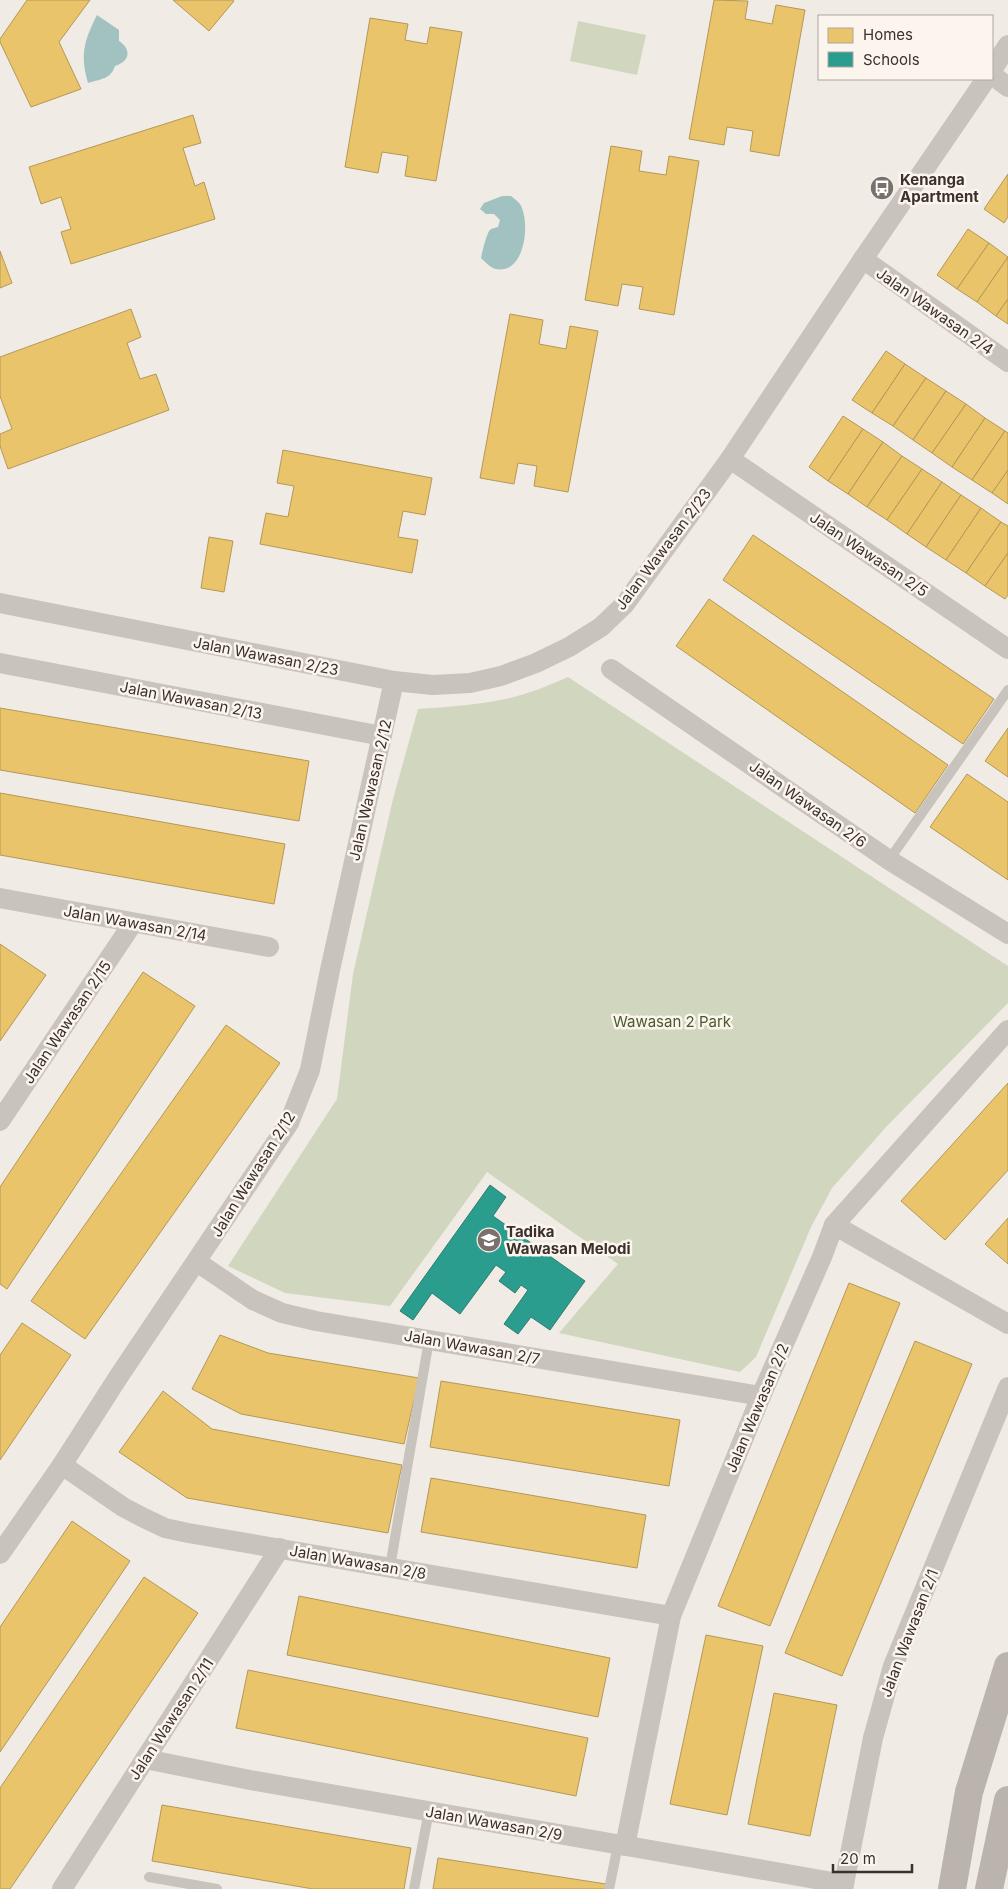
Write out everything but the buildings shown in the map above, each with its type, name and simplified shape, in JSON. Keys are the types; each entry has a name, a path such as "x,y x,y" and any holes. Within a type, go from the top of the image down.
{"main road":[{"path":"952,1889 968,1792 1008,1666"},
{"path":"989,1889 1008,1800"}],"street":[{"path":"993,68 1008,45"},
{"path":"993,76 1008,87"},
{"name":"Jalan Wawasan 2/23","path":"0,603 394,681 433,685 460,683 501,676 536,663 570,647 601,627 625,604 730,459 985,80"},
{"name":"Jalan Wawasan 2/4","path":"863,259 1008,362"},
{"name":"Jalan Wawasan 2/5","path":"730,459 1008,649"},
{"name":"Jalan Wawasan 2/13","path":"0,663 382,736"},
{"name":"Jalan Wawasan 2/6","path":"611,669 889,860 1008,934"},
{"name":"Jalan Wawasan 2/12","path":"0,1554 62,1465 119,1376 198,1262 289,1123 310,1070 330,970 394,681"},
{"name":"Jalan Wawasan 2/14","path":"0,898 269,948"},
{"name":"Jalan Wawasan 2/15","path":"0,1121 133,923"},
{"name":"Jalan Wawasan 2/2","path":"621,1845 671,1616 761,1396 822,1257 834,1225 1008,1030"},
{"path":"834,1225 1008,1324"},
{"name":"Jalan Wawasan 2/7","path":"198,1262 253,1300 282,1313 316,1321 761,1396"},
{"name":"Jalan Wawasan 2/1","path":"843,1887 872,1738 893,1666 1008,1387"},
{"name":"Jalan Wawasan 2/8","path":"62,1465 123,1507 165,1528 188,1534 280,1548 671,1616"},
{"name":"Jalan Wawasan 2/11","path":"62,1889 280,1548"},
{"name":"Jalan Wawasan 2/9","path":"145,1759 250,1780 621,1845 843,1887"}],"lane":[{"path":"889,860 1008,690"},
{"path":"390,1567 429,1340"},
{"path":"414,1889 429,1811"},
{"path":"609,1889 621,1845"},
{"path":"149,1876 217,1889"}],"green space":[{"path":"578,21 646,35 637,75 570,61"},
{"name":"Wawasan 2 Park","path":"568,677 1008,966 1008,1003 887,1126 832,1188 811,1227 756,1357 740,1372 559,1333 618,1264 487,1172 390,1306 285,1293 228,1266 337,1099 353,974 393,799 418,709 506,699 538,690"}],"water":[{"path":"97,15 119,30 119,41 126,48 128,55 124,61 115,66 111,74 88,83 84,64 86,40"},
{"path":"502,196 511,196 520,204 525,223 525,234 523,246 514,264 506,269 496,269 481,258 489,232 498,227 500,220 494,214 486,214 480,209 484,203"}],"place":[{"name":"Kenanga Apartment","path":"882,188"},
{"name":"Tadika Wawasan Melodi","path":"489,1240"}]}
